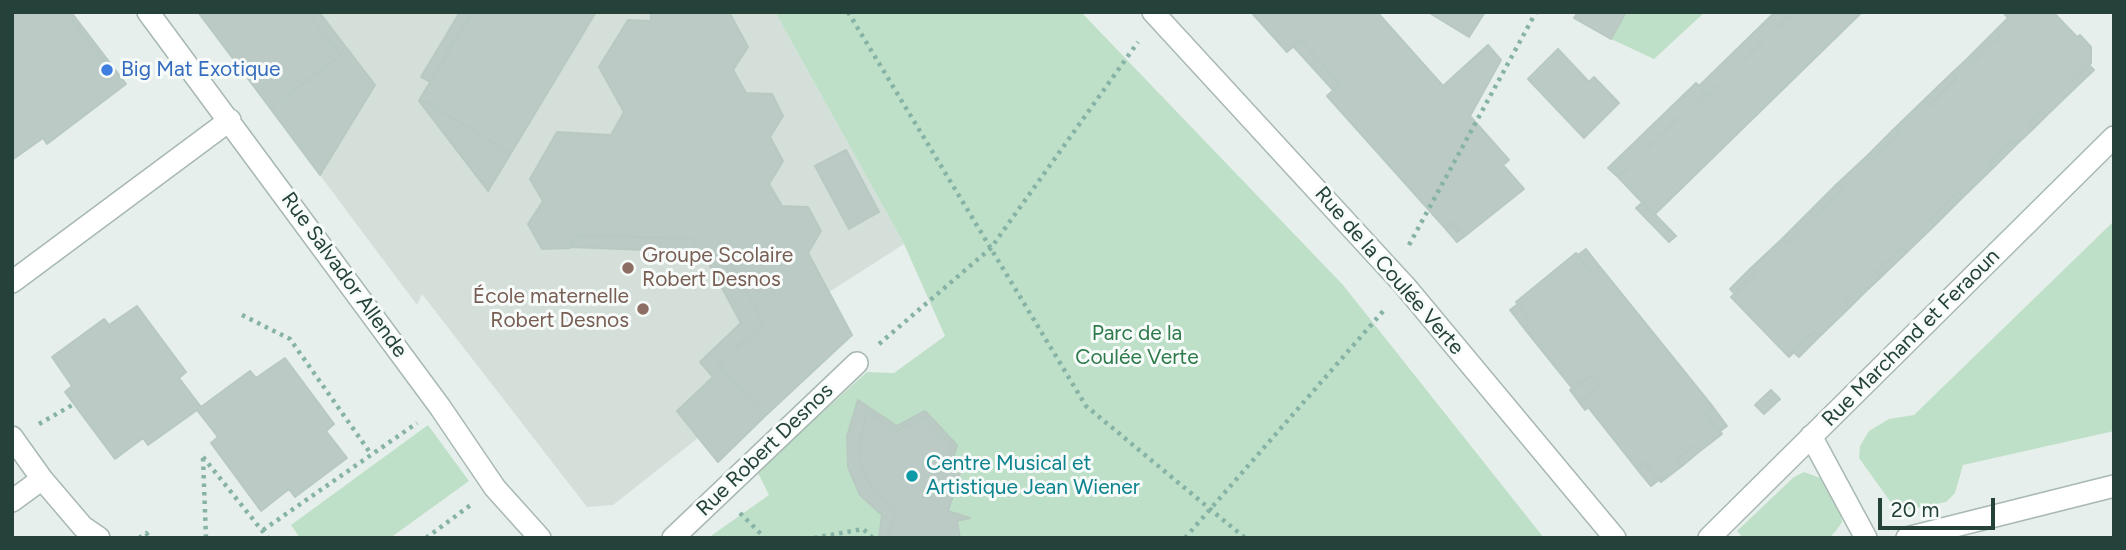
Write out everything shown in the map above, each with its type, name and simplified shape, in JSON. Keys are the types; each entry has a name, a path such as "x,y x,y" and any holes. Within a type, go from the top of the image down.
{"street":[{"name":"Rue Salvador Allende","path":"148,12 440,407 495,488 540,538"},
{"name":"Rue de la Coulée Verte","path":"1153,12 1394,273 1615,538"},
{"path":"12,282 230,120"},
{"name":"Rue Marchand et Feraoun","path":"1709,538 2114,138"},
{"name":"Rue Robert Desnos","path":"673,538 857,363"},
{"path":"1811,436 1866,538"},
{"path":"13,438 42,479 83,527 99,538"},
{"path":"12,501 42,479"},
{"path":"1908,538 2114,486"}],"path":[{"path":"848,12 1086,405 1245,538"},
{"path":"1394,273 1536,12"},
{"path":"857,363 991,248 1125,61"},
{"path":"242,315 290,339 371,454"},
{"path":"1185,538 1370,326"},
{"path":"13,438 75,404"},
{"path":"263,530 440,407"},
{"path":"206,538 203,457 268,538"},
{"path":"426,538 495,488"},
{"path":"814,538 863,529 873,538"},
{"path":"139,538 146,533 150,538"}],"shaded area":[{"name":"Groupe Scolaire Robert Desnos","path":"198,12 775,12 904,244 829,292 852,335 718,462 698,438 613,505 587,507 422,294 417,305"}],"green space":[{"name":"Parc de la Coulée Verte","path":"775,12 1081,12 1343,285 1544,538 708,538 769,495 757,471 867,372 894,373 945,336 904,244"},
{"path":"1626,12 1705,12 1654,59 1611,39"},
{"path":"2114,221 2114,431 1963,465 1955,493 1946,502 1902,511 1892,504 1859,458 1860,446 1869,431 1889,419 1914,415"},
{"path":"428,425 469,481 390,538 300,538 291,525"},
{"path":"1804,472 1823,479 1840,506 1842,522 1835,532 1829,538 1743,538 1737,531 1794,477"}],"building":[{"path":"12,12 66,12 104,62 107,59 126,84 47,144 43,138 12,160 14,30"},
{"path":"66,12 71,12 107,59 104,62"},
{"path":"198,12 307,12 341,55 270,108"},
{"path":"307,12 319,12 375,85 320,175 270,108 341,55"},
{"path":"460,12 472,12 430,82 421,77"},
{"path":"472,12 596,12 511,153 420,99"},
{"path":"651,12 729,12 748,47 733,70 746,93 772,94 783,116 770,137 783,161 769,184 782,206 808,207 821,231 808,253 852,335 765,416 718,366 763,323 726,253 699,253 693,239 578,235 570,248 542,249 528,224 543,201 530,179 557,132 611,135 624,112 599,67 628,20 651,21"},
{"path":"1251,12 1377,12 1443,86 1488,45 1501,60 1470,116 1509,160 1503,165 1524,189 1465,236 1451,222 1445,228 1327,96 1340,84 1301,40 1287,52"},
{"path":"1428,12 1485,12 1469,37"},
{"path":"1578,12 1626,12 1611,39 1574,18"},
{"path":"1775,12 1793,12 1708,95 1705,92 1618,177 1608,168 1696,83 1699,86"},
{"path":"1793,12 1862,12 1654,215 1618,177 1705,92 1708,95"},
{"path":"2003,12 2053,12 2077,37 2080,35 2091,47 2091,63 2072,82 2076,87 2047,115 2042,111 2029,123 2034,128 2017,144 2013,139 1988,164 1992,169 1963,197 1958,192 1930,220 1935,225 1906,253 1901,248 1876,272 1881,277 1863,294 1859,289 1845,302 1850,307 1820,336 1815,331 1789,357 1731,297 1756,273 1751,268 1782,239 1786,244 1799,231 1795,226 1809,212 1814,217 1843,189 1837,184 1867,156 1871,161 1900,134 1895,128 1924,100 1929,106 1957,78 1952,73 1967,59 1972,63 2000,36 1995,31 2008,18"},
{"path":"1995,31 2000,36 1972,63 1967,59"},
{"path":"1301,40 1340,84 1333,90 1293,46"},
{"path":"1558,49 1589,82 1594,77 1619,103 1584,138 1528,79"},
{"path":"2089,65 2094,70 2076,87 2072,82"},
{"path":"1952,73 1957,78 1929,106 1924,100"},
{"path":"420,99 511,153 488,191 419,101"},
{"path":"2042,111 2047,115 2034,128 2029,123"},
{"path":"1895,128 1900,134 1871,161 1867,156"},
{"path":"2013,139 2017,144 1992,169 1988,164"},
{"path":"846,150 879,212 849,229 815,166"},
{"path":"1837,184 1843,189 1814,217 1809,212"},
{"path":"1958,192 1963,197 1935,225 1930,220"},
{"path":"1643,202 1676,236 1669,242 1636,208"},
{"path":"1451,222 1465,236 1457,242 1445,228"},
{"path":"1795,226 1799,231 1786,244 1782,239"},
{"path":"578,235 693,239 699,252 570,247"},
{"path":"1901,248 1906,253 1881,277 1876,272"},
{"path":"1586,249 1600,267 1592,274 1578,255"},
{"path":"703,253 726,253 763,323 718,366 765,416 718,462 677,411 713,377 700,362 741,323"},
{"path":"1576,253 1592,274 1600,267 1713,407 1705,413 1722,434 1700,451 1695,445 1676,460 1682,466 1661,482 1644,462 1637,469 1588,407 1585,410 1579,402 1601,385 1593,374 1573,389 1524,328 1532,322 1516,302"},
{"path":"1751,268 1756,273 1735,294 1730,289"},
{"path":"1859,289 1863,294 1850,307 1845,302"},
{"path":"1518,304 1532,322 1524,328 1510,310"},
{"path":"137,306 186,372 179,378 201,407 250,371 256,378 285,358 334,424 326,431 347,458 295,497 289,489 261,511 211,443 218,437 197,410 148,445 143,438 115,459 65,392 72,386 52,357 104,319 109,325"},
{"path":"1815,331 1820,336 1799,357 1793,352"},
{"path":"1593,374 1601,385 1579,402 1570,390"},
{"path":"1771,390 1780,399 1764,414 1755,405"},
{"path":"858,400 897,426 925,411 957,445 952,462 961,468 960,473 946,463 952,446 924,417 897,431 867,412 859,446 862,470 875,494 897,509 887,538 879,538 882,515 860,495 848,467 847,436"},
{"path":"1713,407 1727,426 1719,432 1705,413"},
{"name":"Centre Musical et Artistique Jean Wiener","path":"867,412 897,431 924,417 952,446 946,463 960,473 948,511 970,518 957,521 960,538 887,538 897,509 875,494 862,470 859,446"},
{"path":"1695,445 1700,451 1682,466 1676,460"},
{"path":"1644,462 1659,480 1651,486 1637,469"}],"place":[{"name":"Big Mat Exotique","path":"107,70"},
{"name":"Groupe Scolaire Robert Desnos","path":"628,268"},
{"name":"École maternelle Robert Desnos","path":"643,309"},
{"name":"Centre Musical et Artistique Jean Wiener","path":"912,476"}]}
